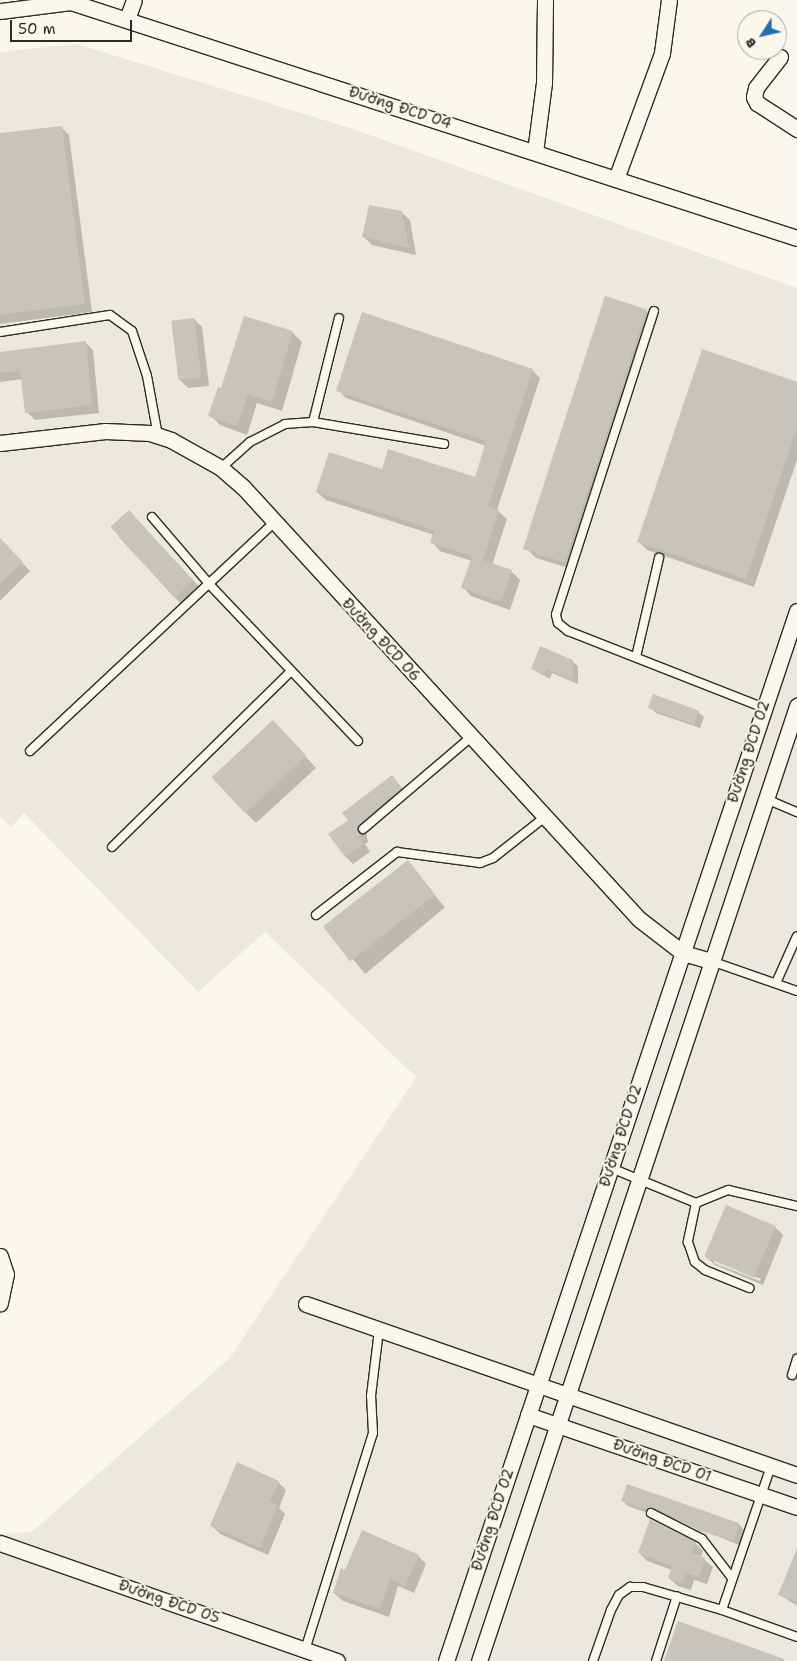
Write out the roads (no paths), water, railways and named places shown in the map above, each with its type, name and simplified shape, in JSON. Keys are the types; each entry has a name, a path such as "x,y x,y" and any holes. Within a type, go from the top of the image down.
{"street":[{"path":"127,19 134,0"},
{"path":"535,152 544,83 544,0"},
{"path":"616,179 662,53 669,0"},
{"name":"Đường ĐCD 04","path":"0,11 71,2 797,238"},
{"path":"778,60 756,88 754,97 757,103 797,129"},
{"name":"Đường ĐCD 06","path":"0,443 105,430 158,436 194,451 221,468 639,919 656,936 682,953 711,961"},
{"name":"Đường ĐCD 02","path":"446,1661 797,611"},
{"name":"Đường ĐCD 02","path":"479,1661 797,706"},
{"path":"0,1256 6,1274 0,1304"},
{"name":"Đường ĐCD 01","path":"306,1304 797,1475"},
{"name":"Đường ĐCD 01","path":"528,1415 797,1506"},
{"name":"Đường ĐCD 05","path":"0,1543 337,1661"}],"lane":[{"path":"654,311 556,615 558,623 568,631 764,708"},
{"path":"0,332 110,315 132,331 148,376 158,436"},
{"path":"313,422 339,318"},
{"path":"221,468 264,433 285,424 313,422 444,444"},
{"path":"152,517 210,585 358,741"},
{"path":"30,750 210,585 274,523"},
{"path":"636,657 659,558"},
{"path":"112,847 291,670"},
{"path":"363,829 471,737"},
{"path":"766,799 797,812"},
{"path":"316,915 397,852 480,863 493,858 545,817"},
{"path":"776,983 794,948 797,936"},
{"path":"711,961 797,991"},
{"path":"611,1168 696,1203 728,1190 797,1206"},
{"path":"696,1203 688,1242 696,1262 705,1270 749,1288"},
{"path":"305,1650 373,1434 371,1396 379,1330"},
{"path":"792,1375 797,1359"},
{"path":"722,1610 771,1466"},
{"path":"651,1513 702,1539 732,1578"},
{"path":"593,1661 619,1595 630,1587 643,1587 677,1596 797,1637"},
{"path":"656,1661 677,1596"}]}
